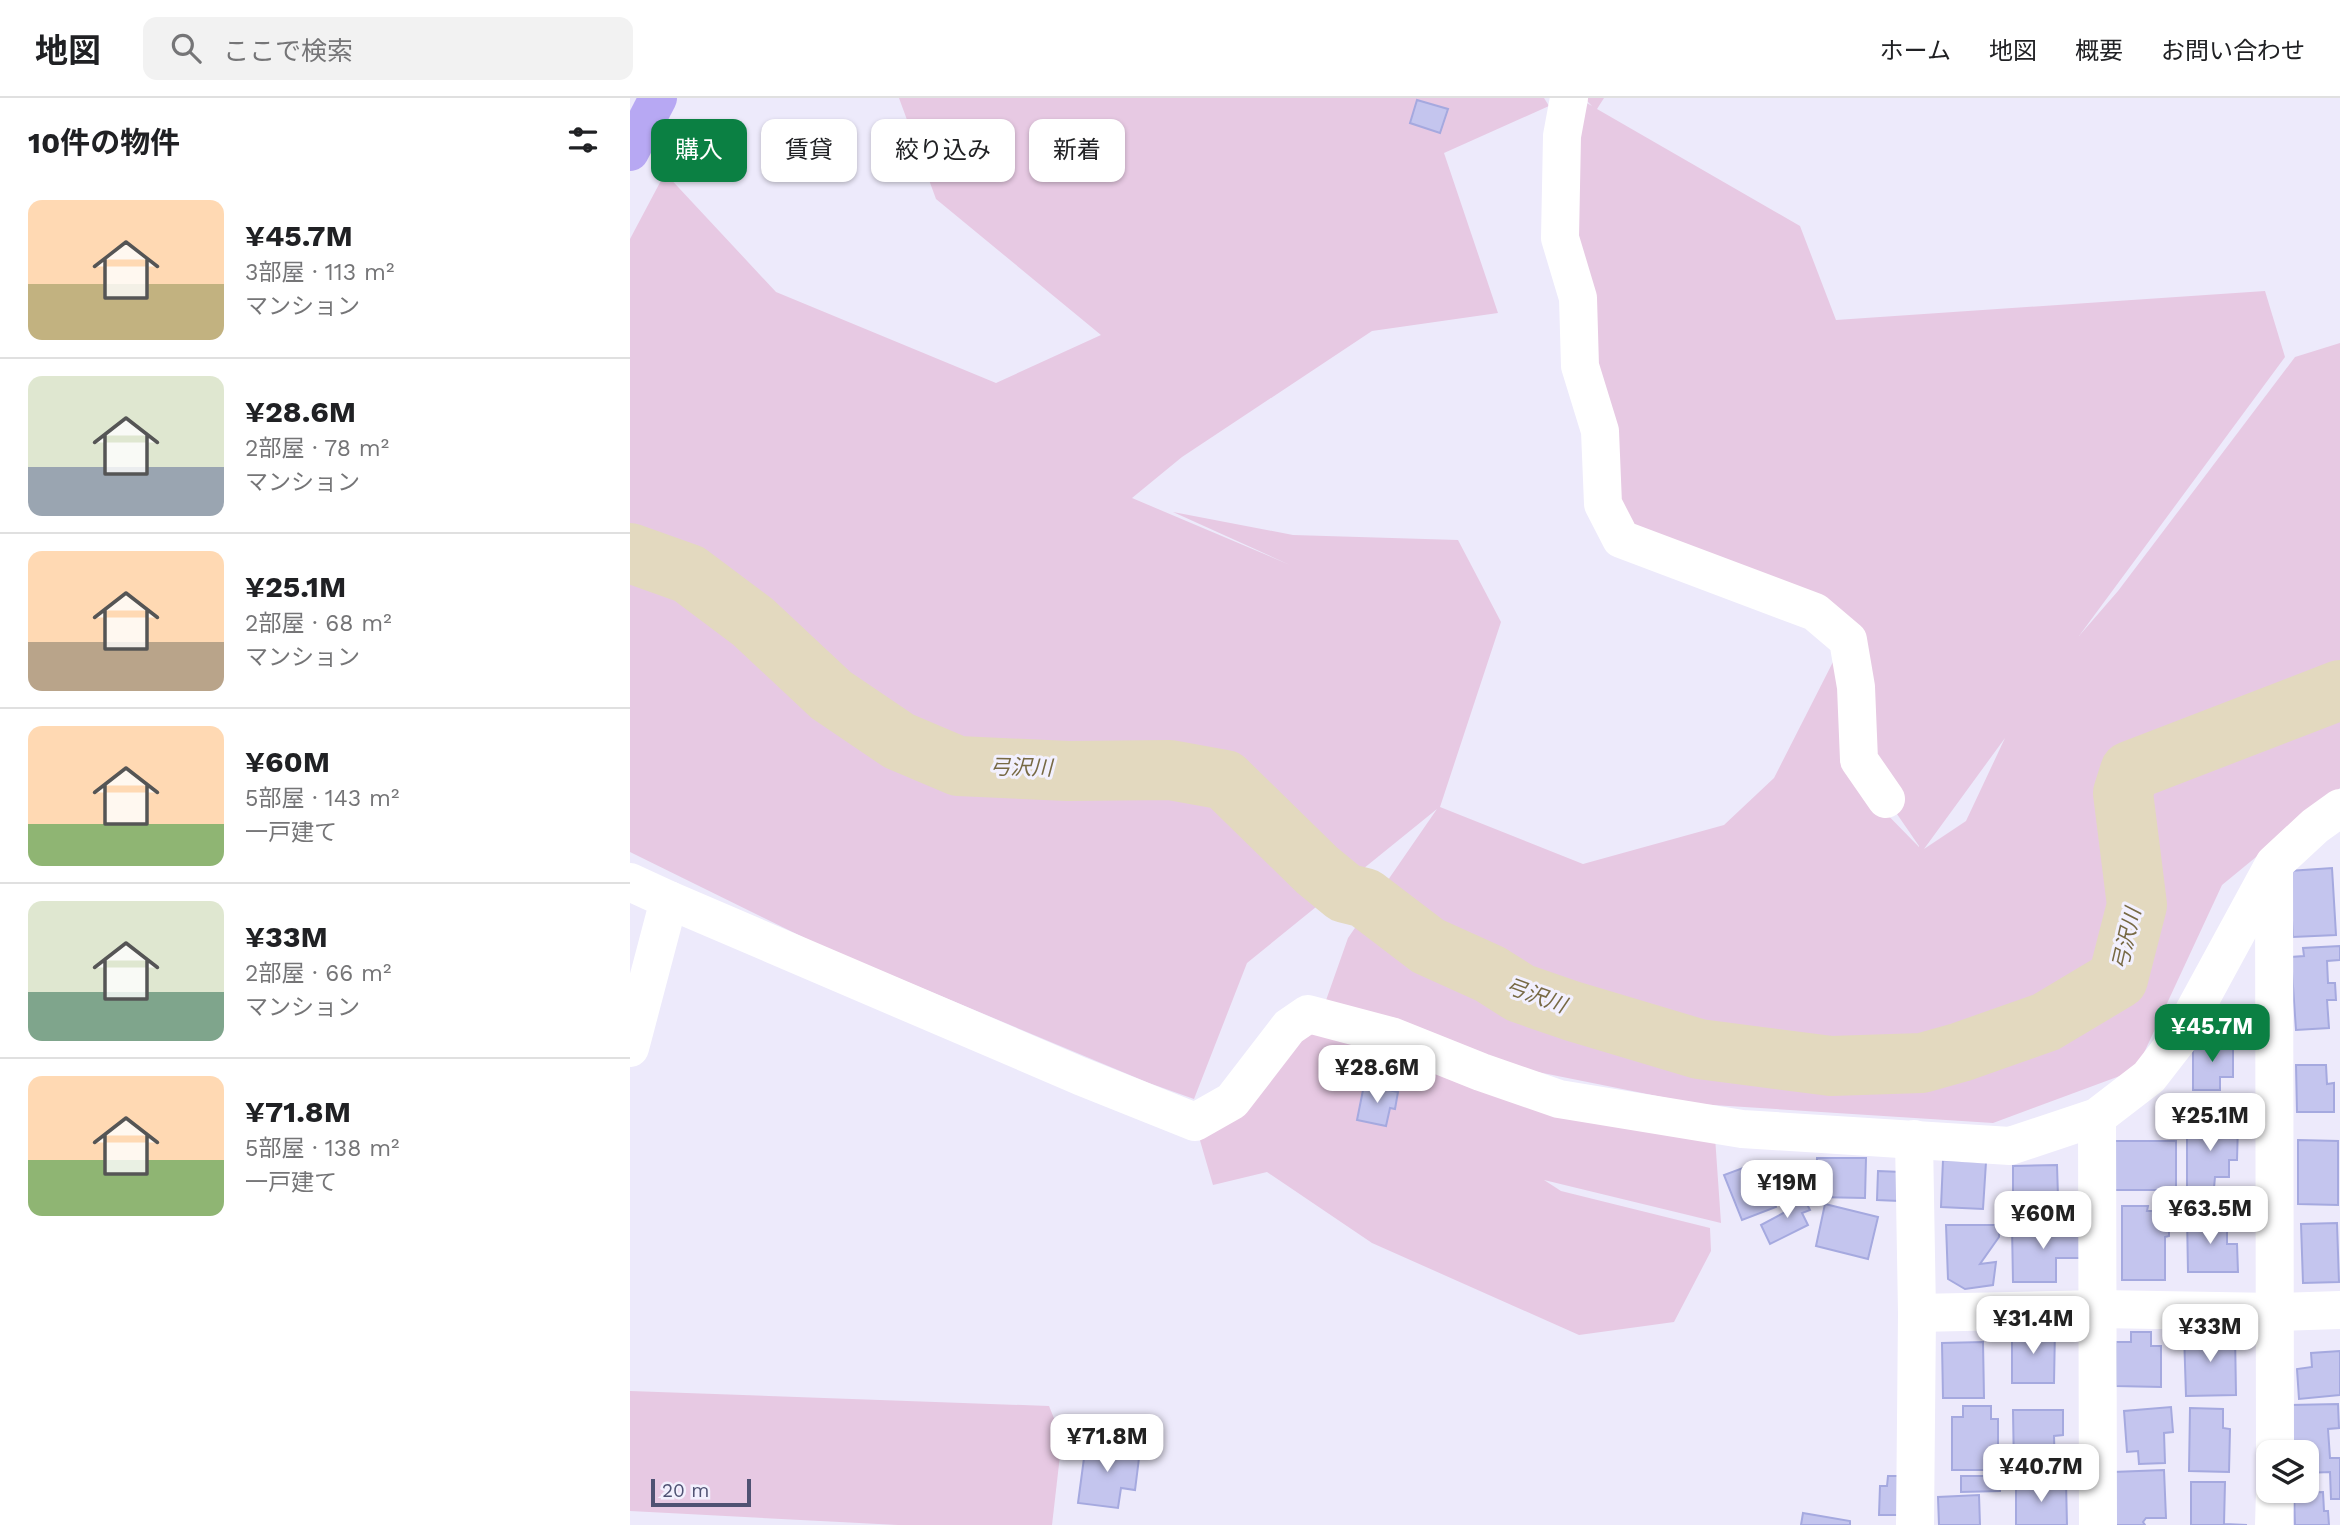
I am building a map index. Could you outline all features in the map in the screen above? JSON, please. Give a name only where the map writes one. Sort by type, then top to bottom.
[{"type":"main road","points":[[630,152],[658,98]]},
{"type":"street","points":[[1569,98],[1562,136],[1560,238],[1578,298],[1580,366],[1600,431],[1603,504],[1621,539],[1815,612],[1848,640],[1856,687],[1860,760],[1886,799]]},
{"type":"street","points":[[630,881],[1080,1076],[1195,1122],[1231,1101],[1289,1027],[1308,1014],[1391,1036],[1481,1072],[1559,1099],[1742,1129],[2010,1146],[2097,1117],[2149,1077],[2180,1037],[2274,864],[2315,826],[2340,808]]},
{"type":"street","points":[[2274,864],[2275,1440]]},
{"type":"street","points":[[630,1048],[669,900]]},
{"type":"street","points":[[2097,1117],[2098,1525]]},
{"type":"street","points":[[1914,1139],[1917,1313],[1915,1525]]},
{"type":"street","points":[[1917,1313],[2099,1309],[2276,1312],[2340,1310]]},
{"type":"street","points":[[2274,1525],[2275,1503]]},
{"type":"shaded area","points":[[899,98],[1544,98],[1549,106],[1444,153],[1498,313],[1372,331],[1182,457],[1132,498],[1290,565],[1173,512],[1293,535],[1458,540],[1501,622],[1440,807],[1583,864],[1724,825],[1774,778],[1835,658],[1848,640],[1621,539],[1564,251],[1578,98],[1592,106],[1584,98],[1604,98],[1597,109],[1800,226],[1836,320],[2265,291],[2285,357],[2079,636],[2118,591],[2295,357],[2340,343],[2340,788],[2222,885],[2136,1070],[1993,1123],[1697,1104],[1518,1068],[1324,1006],[1348,938],[1437,809],[1247,963],[1194,1099],[1149,1083],[819,945],[630,852],[630,239],[660,182],[673,182],[776,292],[996,383],[1101,335],[936,199],[930,182],[1015,182],[1015,119],[907,119]],"holes":[[[2005,738],[1966,821],[1924,849]],[[1868,772],[1919,846],[1875,802]]]},
{"type":"shaded area","points":[[1312,1023],[1715,1137],[1721,1223],[1544,1180],[1561,1191],[1710,1228],[1711,1251],[1674,1322],[1579,1335],[1372,1243],[1267,1172],[1213,1185],[1199,1137]]},
{"type":"shaded area","points":[[630,1391],[1049,1406],[1062,1438],[1052,1525],[898,1525],[630,1511]]},
{"type":"building","points":[[1417,100],[1448,109],[1440,133],[1410,123]]},
{"type":"building","points":[[2332,868],[2336,935],[2293,937],[2289,871]]},
{"type":"building","points":[[2340,946],[2340,960],[2327,961],[2328,983],[2335,983],[2336,1000],[2327,1000],[2329,1028],[2296,1030],[2291,957],[2304,956],[2303,948]]},
{"type":"building","points":[[2193,1041],[2233,1041],[2233,1077],[2220,1077],[2220,1090],[2193,1090]]},
{"type":"building","points":[[1377,1045],[1409,1051],[1403,1083],[1371,1077]]},
{"type":"building","points":[[2296,1065],[2326,1065],[2327,1084],[2334,1083],[2334,1112],[2297,1112]]},
{"type":"building","points":[[1364,1085],[1398,1092],[1395,1109],[1390,1108],[1386,1126],[1357,1120]]},
{"type":"building","points":[[2218,1096],[2219,1112],[2189,1113],[2189,1097]]},
{"type":"building","points":[[2187,1125],[2238,1125],[2237,1160],[2229,1160],[2229,1177],[2215,1177],[2214,1188],[2187,1188]]},
{"type":"building","points":[[2298,1140],[2338,1141],[2338,1205],[2298,1204]]},
{"type":"building","points":[[2114,1141],[2176,1141],[2176,1190],[2114,1190]]},
{"type":"building","points":[[1817,1158],[1866,1158],[1865,1198],[1816,1197]]},
{"type":"building","points":[[1943,1160],[1986,1162],[1983,1209],[1941,1207]]},
{"type":"building","points":[[1759,1162],[1776,1207],[1742,1220],[1724,1175]]},
{"type":"building","points":[[2057,1165],[2058,1197],[2071,1197],[2071,1215],[2013,1215],[2013,1166]]},
{"type":"building","points":[[1878,1171],[1901,1172],[1899,1201],[1877,1200]]},
{"type":"building","points":[[1801,1193],[1810,1210],[1802,1213],[1808,1225],[1770,1244],[1761,1225],[1787,1211],[1783,1203]]},
{"type":"building","points":[[1825,1204],[1878,1217],[1868,1259],[1816,1246]]},
{"type":"building","points":[[2122,1206],[2148,1206],[2147,1211],[2169,1211],[2169,1236],[2165,1237],[2165,1280],[2122,1280]]},
{"type":"building","points":[[2187,1217],[2227,1217],[2227,1244],[2237,1244],[2238,1272],[2188,1272]]},
{"type":"building","points":[[2337,1223],[2339,1282],[2303,1283],[2301,1224]]},
{"type":"building","points":[[1946,1225],[2000,1225],[1999,1237],[1980,1264],[1996,1262],[1993,1285],[1965,1289],[1948,1279]]},
{"type":"building","points":[[2081,1225],[2082,1258],[2056,1258],[2056,1282],[2013,1282],[2012,1226]]},
{"type":"building","points":[[2012,1329],[2055,1329],[2054,1383],[2012,1383]]},
{"type":"building","points":[[2131,1332],[2151,1332],[2151,1346],[2161,1346],[2161,1387],[2116,1386],[2116,1342],[2131,1342]]},
{"type":"building","points":[[2184,1333],[2235,1333],[2236,1395],[2186,1396]]},
{"type":"building","points":[[1983,1342],[1984,1398],[1943,1398],[1942,1343]]},
{"type":"building","points":[[2340,1351],[2340,1395],[2299,1399],[2297,1369],[2312,1367],[2311,1353]]},
{"type":"building","points":[[2338,1404],[2339,1428],[2328,1429],[2330,1458],[2340,1458],[2340,1499],[2331,1499],[2330,1472],[2319,1472],[2319,1440],[2291,1440],[2290,1405]]},
{"type":"building","points":[[1963,1406],[1991,1406],[1991,1419],[1998,1419],[1998,1450],[1989,1450],[1990,1470],[1952,1470],[1952,1417],[1963,1417]]},
{"type":"building","points":[[2171,1407],[2173,1432],[2164,1433],[2165,1463],[2139,1464],[2138,1451],[2127,1452],[2124,1411]]},
{"type":"building","points":[[2190,1408],[2223,1409],[2223,1428],[2230,1429],[2229,1472],[2189,1471]]},
{"type":"building","points":[[2013,1410],[2063,1410],[2063,1435],[2054,1436],[2055,1472],[2014,1472]]},
{"type":"building","points":[[1086,1443],[1140,1450],[1135,1490],[1121,1488],[1118,1508],[1078,1503]]},
{"type":"building","points":[[2164,1470],[2166,1518],[2146,1518],[2143,1522],[2145,1525],[2115,1525],[2113,1472]]},
{"type":"building","points":[[1888,1476],[1899,1476],[1905,1515],[1879,1515],[1880,1486],[1887,1486]]},
{"type":"building","points":[[1961,1476],[2000,1476],[2000,1491],[1961,1492]]},
{"type":"building","points":[[2016,1482],[2066,1482],[2067,1525],[2016,1525]]},
{"type":"building","points":[[2191,1482],[2225,1482],[2224,1524],[2247,1525],[2191,1525]]},
{"type":"building","points":[[2319,1492],[2323,1492],[2324,1511],[2328,1511],[2329,1525],[2295,1525],[2294,1503],[2319,1503]]},
{"type":"building","points":[[1979,1495],[1980,1525],[1939,1525],[1938,1497]]},
{"type":"building","points":[[1803,1513],[1850,1521],[1850,1525],[1801,1525]]},
{"type":"waterway","name":"弓沢川","points":[[630,553],[689,574],[753,622],[831,695],[899,741],[958,766],[1068,771],[1170,770],[1225,780],[1317,870],[1345,893],[1365,898],[1428,946],[1490,974],[1520,993],[1699,1049],[1831,1066],[1922,1063],[1961,1052],[2046,1022],[2118,979],[2137,905],[2123,793],[2130,771],[2340,690]]}]
